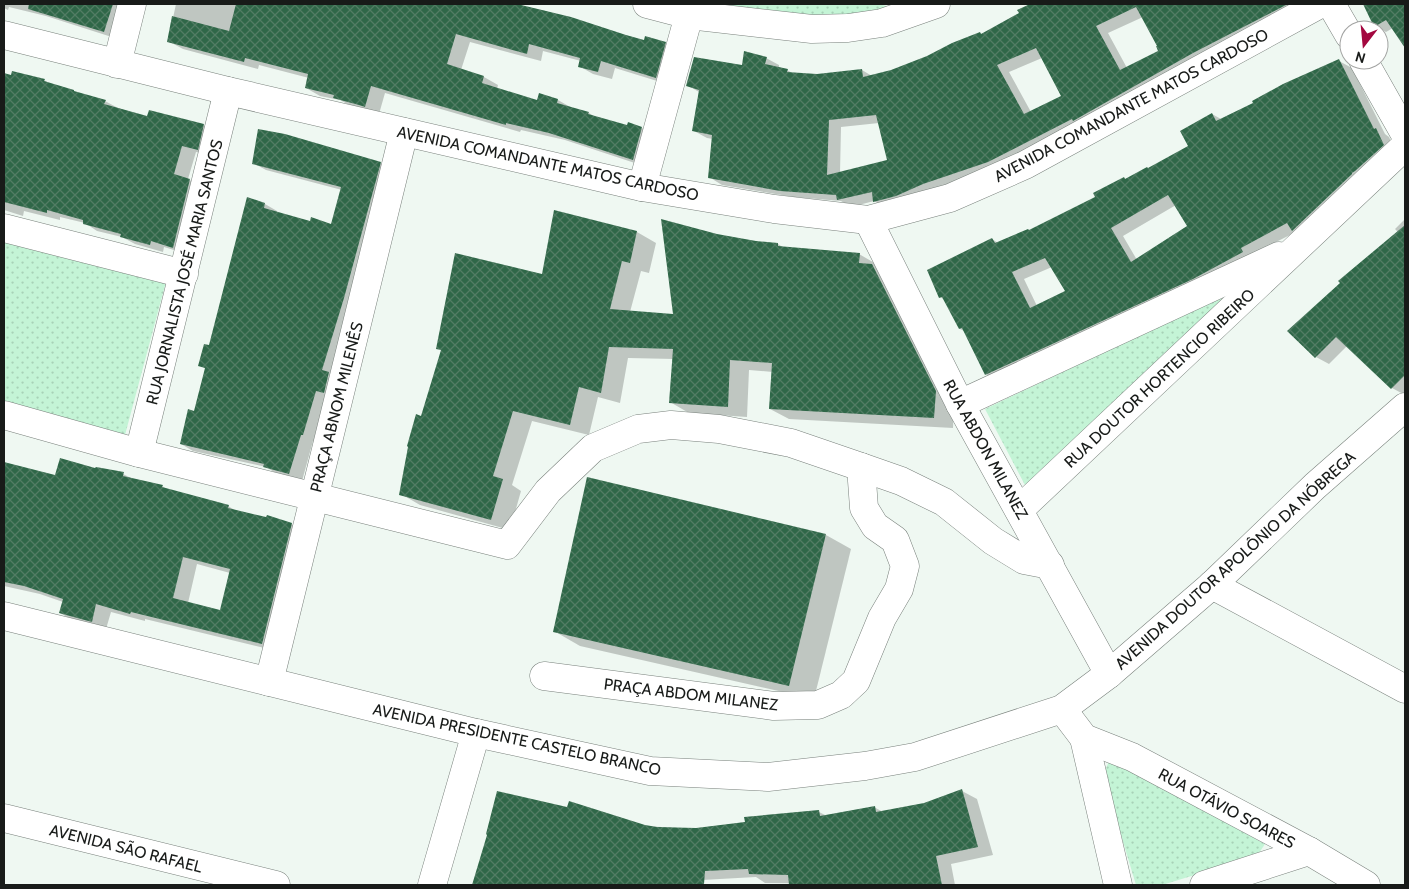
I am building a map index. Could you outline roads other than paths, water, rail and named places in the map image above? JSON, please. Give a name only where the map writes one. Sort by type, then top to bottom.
[{"type":"street","points":[[117,64],[132,4]]},
{"type":"street","points":[[647,4],[691,9],[812,29],[848,28],[882,23],[931,5]]},
{"type":"street","name":"AVENIDA COMANDANTE MATOS CARDOSO","points":[[4,36],[228,91],[642,187],[774,209],[868,220],[950,198],[1025,165],[1320,4]]},
{"type":"street","points":[[1331,4],[1340,20]]},
{"type":"street","points":[[642,187],[691,9]]},
{"type":"street","points":[[1369,70],[1405,134]]},
{"type":"street","name":"RUA JORNALISTA JOSÉ MARIA SANTOS","points":[[139,453],[228,91]]},
{"type":"street","name":"PRAÇA ABNOM MILENÊS","points":[[269,682],[404,132]]},
{"type":"street","name":"RUA DOUTOR HORTENCIO RIBEIRO","points":[[1019,510],[1405,146]]},
{"type":"street","name":"RUA ABDON MILANEZ","points":[[868,220],[960,404],[1109,674]]},
{"type":"street","points":[[4,228],[184,274]]},
{"type":"street","name":"RUA DOUTOR HORTENCIO RIBEIRO","points":[[960,404],[1300,246]]},
{"type":"street","name":"AVENIDA DOUTOR APOLÔNIO DA NÓBREGA","points":[[1062,709],[1109,674],[1212,585],[1315,486],[1405,407]]},
{"type":"street","points":[[4,415],[139,453],[507,545],[548,491],[594,448],[638,429],[671,425],[719,429],[791,443],[901,481],[944,502],[993,542],[1024,560],[1050,565]]},
{"type":"street","name":"PRAÇA ABDOM MILANEZ","points":[[544,676],[774,706],[818,705],[841,694],[856,681],[882,618],[899,588],[905,566],[895,540],[875,526],[864,508],[861,467]]},
{"type":"street","points":[[1212,585],[1402,682]]},
{"type":"street","name":"AVENIDA PRESIDENTE CASTELO BRANCO","points":[[4,616],[476,733],[650,770],[768,777],[865,766],[916,757],[1062,709]]},
{"type":"street","points":[[1062,709],[1084,738],[1118,885]]},
{"type":"street","points":[[432,885],[476,733]]},
{"type":"street","name":"RUA OTÁVIO SOARES","points":[[1084,738],[1132,757],[1309,851],[1366,885]]},
{"type":"street","name":"AVENIDA SÃO RAFAEL","points":[[4,818],[276,885]]},
{"type":"street","points":[[1204,885],[1309,851]]}]
